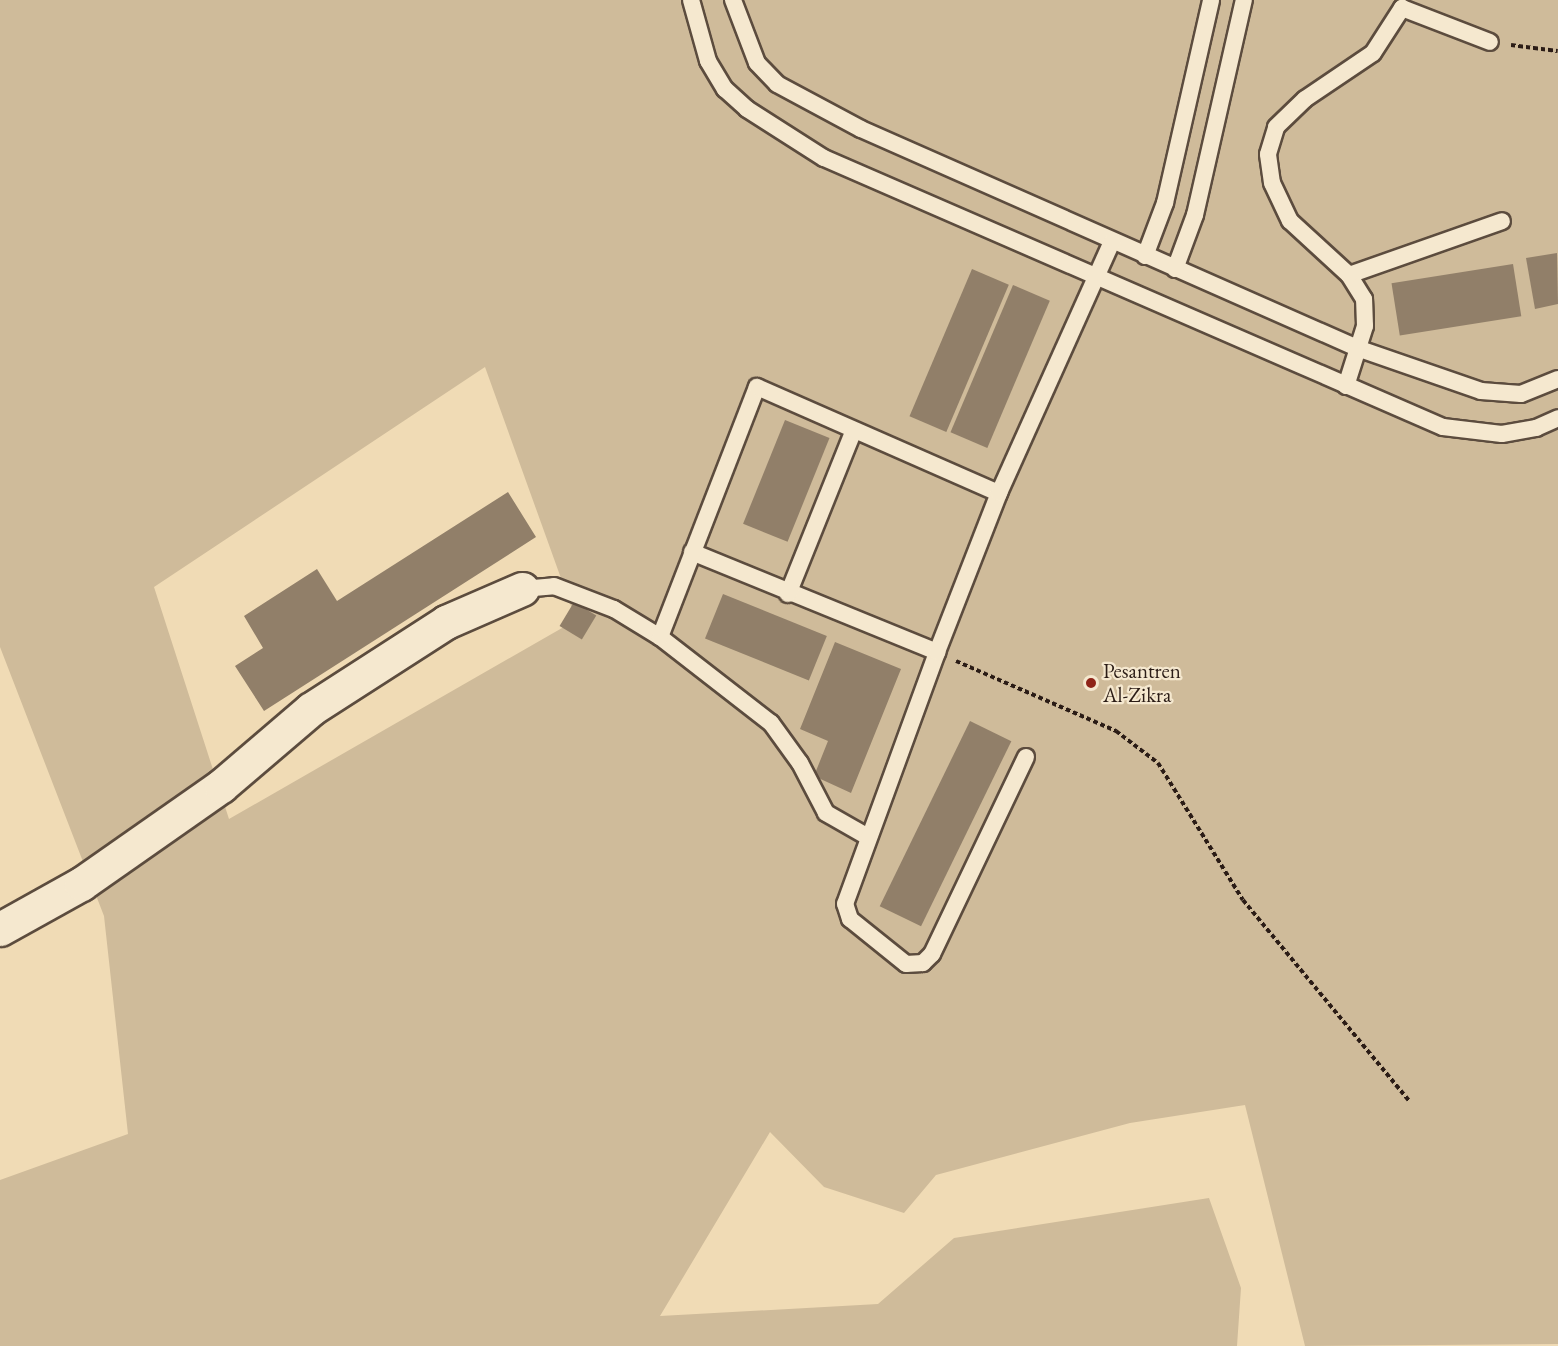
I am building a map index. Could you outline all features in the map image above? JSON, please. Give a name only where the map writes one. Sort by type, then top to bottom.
[{"type":"street","points":[[0,929],[81,884],[211,792],[311,709],[446,622],[522,589]]},
{"type":"lane","points":[[691,0],[708,61],[725,89],[747,109],[824,158],[1095,278],[1443,427],[1502,434],[1536,428],[1558,418]]},
{"type":"lane","points":[[733,0],[757,63],[777,84],[861,129],[1112,242],[1358,348],[1481,391],[1521,394],[1558,379]]},
{"type":"lane","points":[[1145,256],[1165,203],[1211,0]]},
{"type":"lane","points":[[1175,269],[1195,215],[1244,0]]},
{"type":"lane","points":[[1346,386],[1365,326],[1364,299],[1349,275],[1290,222],[1272,183],[1268,154],[1276,127],[1305,99],[1373,52],[1400,4],[1490,42]]},
{"type":"lane","points":[[1349,275],[1502,221]]},
{"type":"lane","points":[[1026,757],[932,954],[923,963],[906,964],[850,919],[845,904],[937,652],[999,493],[1112,242]]},
{"type":"lane","points":[[660,637],[757,387],[853,432],[999,493]]},
{"type":"lane","points":[[788,594],[853,432]]},
{"type":"lane","points":[[692,552],[788,594],[937,652]]},
{"type":"lane","points":[[522,589],[554,586],[614,609],[660,637],[771,723],[800,763],[826,813],[868,837]]},
{"type":"path","points":[[1490,42],[1558,51]]},
{"type":"path","points":[[937,652],[1116,731],[1158,763],[1243,900],[1409,1101]]},
{"type":"shaded area","name":"Pesantren Al-Zikra","points":[[0,0],[1558,0],[1558,1344],[1305,1346],[1245,1105],[1130,1123],[936,1175],[904,1213],[824,1187],[770,1132],[660,1316],[878,1304],[954,1238],[1209,1198],[1241,1288],[1237,1346],[0,1346],[0,1180],[128,1134],[104,916],[0,647]],"holes":[[[485,367],[576,620],[229,819],[154,587]]]},
{"type":"building","points":[[1557,253],[1558,304],[1535,309],[1526,258]]},
{"type":"building","points":[[1513,264],[1521,316],[1400,336],[1392,283]]},
{"type":"building","points":[[972,269],[1009,285],[946,432],[909,416]]},
{"type":"building","points":[[1013,285],[1050,301],[987,448],[950,432]]},
{"type":"building","points":[[785,420],[830,438],[788,542],[743,524]]},
{"type":"building","points":[[508,492],[536,537],[264,711],[235,666],[263,648],[244,616],[317,569],[337,601]]},
{"type":"building","points":[[723,594],[827,636],[809,680],[705,639]]},
{"type":"building","points":[[574,602],[596,615],[582,639],[560,626]]},
{"type":"building","points":[[835,642],[901,669],[851,793],[814,776],[828,741],[800,729]]},
{"type":"building","points":[[970,721],[1011,741],[921,926],[880,906]]},
{"type":"place","name":"Pesantren Al-Zikra","points":[[1091,683]]}]
